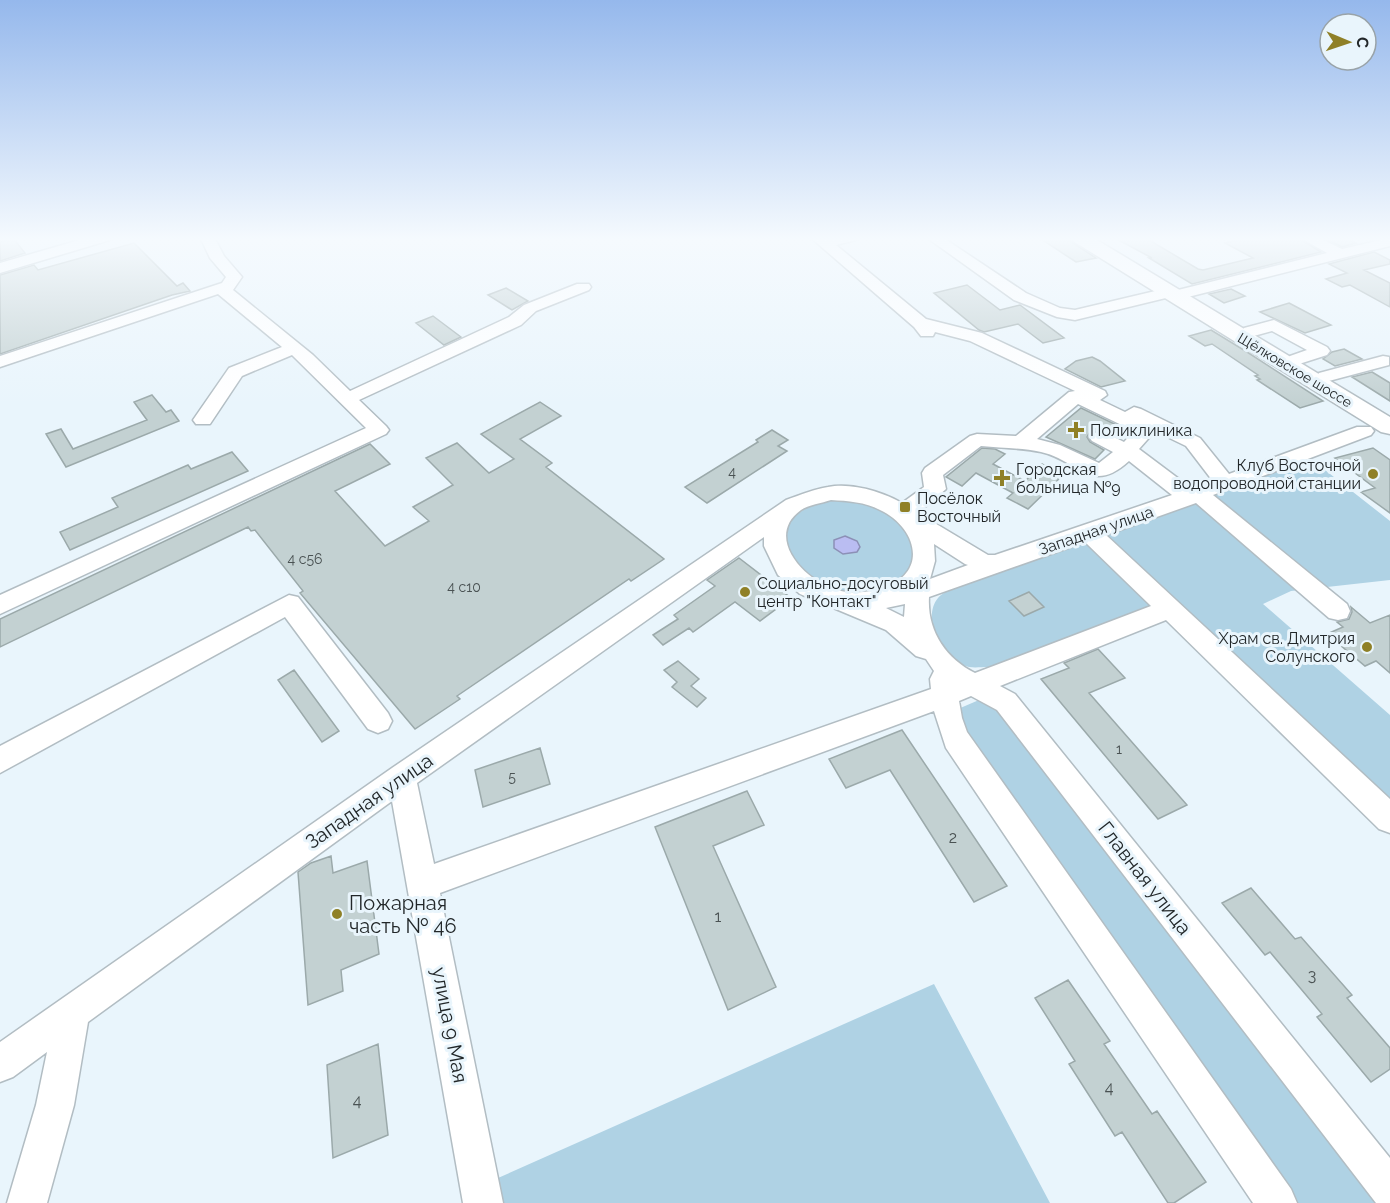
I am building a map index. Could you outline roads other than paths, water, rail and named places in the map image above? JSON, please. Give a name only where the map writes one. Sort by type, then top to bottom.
[{"type":"main road","name":"Щёлковское шоссе","points":[[1176,293],[1250,332],[1390,416]]},
{"type":"main road","name":"Щёлковское шоссе","points":[[1176,293],[1390,427]]},
{"type":"street","points":[[0,362],[206,293]]},
{"type":"street","points":[[0,605],[379,430],[307,359],[227,293]]},
{"type":"street","points":[[347,399],[514,321],[530,308],[568,293]]},
{"type":"street","points":[[884,293],[924,327],[976,336],[1181,435],[1193,442],[1226,484]]},
{"type":"street","points":[[1015,293],[1028,302],[1060,314],[1075,315],[1175,293]]},
{"type":"street","points":[[203,420],[235,372],[293,349]]},
{"type":"street","points":[[1325,377],[1383,361]]},
{"type":"street","points":[[903,514],[934,489],[932,473],[977,440],[1053,448],[1098,470],[1105,469],[1146,429],[1035,376]]},
{"type":"street","points":[[1020,443],[1076,396]]},
{"type":"street","name":"Западная улица","points":[[832,598],[854,601],[876,600],[918,583],[996,564],[1193,496],[1364,431]]},
{"type":"street","points":[[1099,437],[1138,457],[1193,496],[1338,611]]},
{"type":"street","points":[[789,574],[778,559],[774,544],[778,522],[788,510],[811,497],[841,493],[871,498],[903,514],[973,558],[996,564]]},
{"type":"street","name":"Западная улица","points":[[0,1064],[402,777],[788,510]]},
{"type":"street","points":[[903,514],[918,530],[924,545],[924,561],[918,583]]},
{"type":"street","points":[[1090,532],[1390,819]]},
{"type":"street","points":[[742,543],[762,554],[811,590],[872,612],[897,623],[912,633],[938,668],[960,689]]},
{"type":"street","name":"Главная улица","points":[[918,583],[916,615],[920,631],[943,664],[955,675],[960,689],[1006,702],[1390,1189]]},
{"type":"street","points":[[0,760],[289,604],[378,721]]},
{"type":"street","points":[[423,884],[960,689],[1168,609]]},
{"type":"street","points":[[960,689],[948,718],[956,739],[1277,1203]]},
{"type":"street","name":"улица 9 Мая","points":[[402,777],[483,1203]]},
{"type":"street","points":[[27,1203],[55,1105],[72,1013]]},
{"type":"water","points":[[845,536],[857,541],[860,547],[857,552],[843,554],[834,548],[834,540]]},
{"type":"place","name":"Поликлиника","points":[[1076,430]]},
{"type":"place","name":"Клуб Восточной водопроводной станции","points":[[1373,474]]},
{"type":"place","name":"Городская больница №9","points":[[1002,478]]},
{"type":"place","name":"Посёлок Восточный","points":[[905,507]]},
{"type":"place","name":"Социально-досуговый центр \"Контакт\"","points":[[745,592]]},
{"type":"place","name":"Храм св. Дмитрия Солунского","points":[[1367,647]]},
{"type":"place","name":"Пожарная часть № 46","points":[[337,914]]}]
